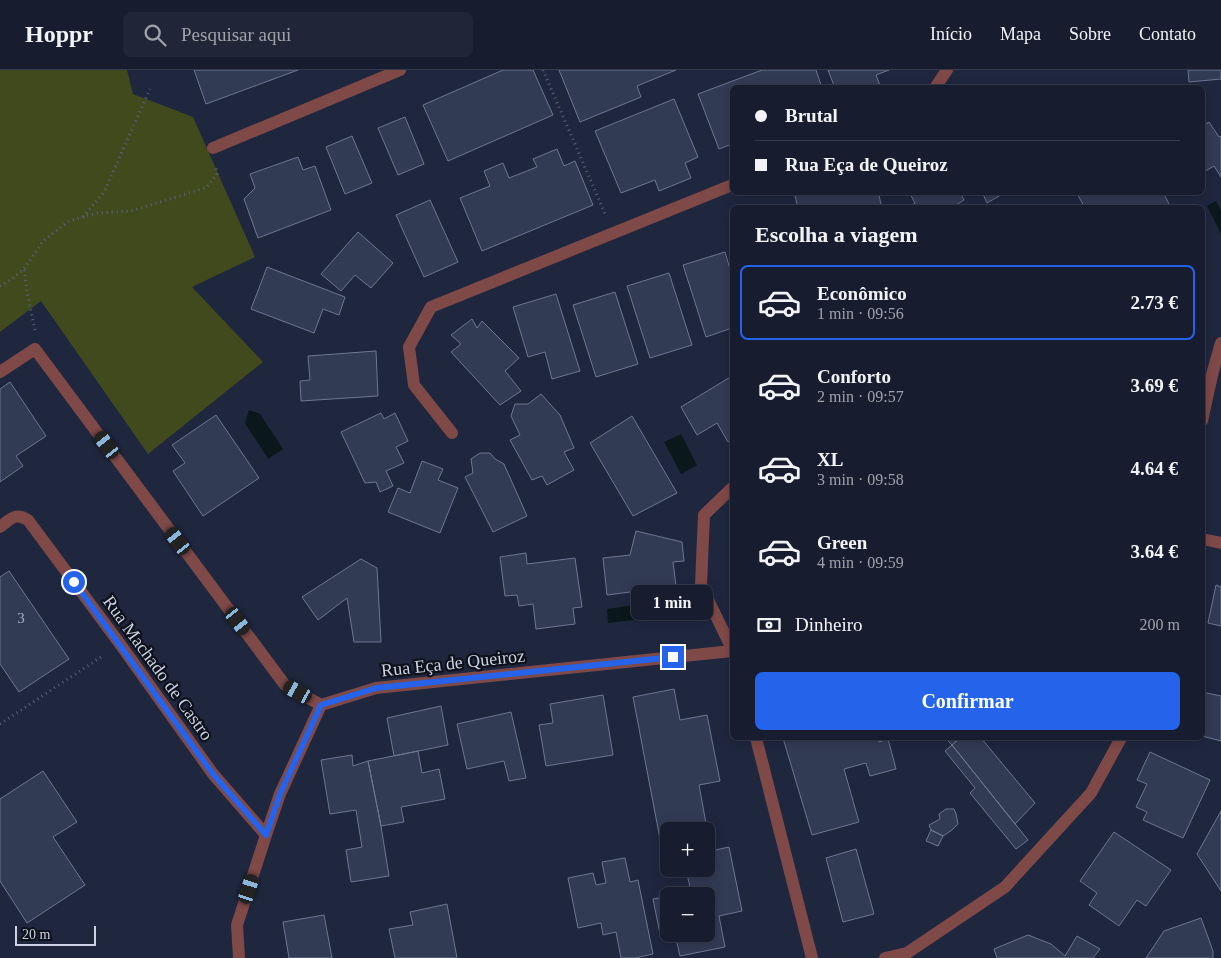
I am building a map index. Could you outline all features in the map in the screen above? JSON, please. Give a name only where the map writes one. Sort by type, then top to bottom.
[{"type":"street","points":[[213,148],[400,70]]},
{"type":"street","points":[[937,85],[947,70]]},
{"type":"street","points":[[452,433],[414,385],[409,347],[431,307],[730,186]]},
{"type":"street","points":[[1205,396],[1208,370],[1221,342]]},
{"type":"street","points":[[0,372],[35,349],[286,685],[321,705],[280,794],[266,835],[237,925],[239,958]]},
{"type":"street","points":[[730,490],[704,515],[701,585],[730,646]]},
{"type":"street","name":"Rua Machado de Castro","points":[[0,527],[16,516],[21,516],[28,520],[213,774],[266,835]]},
{"type":"street","points":[[1205,540],[1221,543]]},
{"type":"street","name":"Rua Eça de Queiroz","points":[[321,705],[376,688],[730,650]]},
{"type":"street","points":[[757,740],[812,958]]},
{"type":"street","points":[[885,958],[907,953],[1005,887],[1091,792],[1120,740]]},
{"type":"path","points":[[543,70],[614,233]]},
{"type":"path","points":[[82,218],[104,192],[150,89]]},
{"type":"path","points":[[0,286],[24,270],[43,241],[69,221],[97,214],[131,211],[206,188],[217,174],[213,148]]},
{"type":"path","points":[[24,270],[35,330],[35,349]]},
{"type":"path","points":[[0,724],[120,644]]},
{"type":"green space","points":[[0,70],[127,70],[133,94],[193,117],[255,257],[192,287],[263,362],[148,454],[41,301],[0,332]]},
{"type":"shaded area","points":[[1216,201],[1221,211],[1221,234],[1207,206]]},
{"type":"shaded area","points":[[249,410],[260,414],[283,449],[268,459],[245,423]]},
{"type":"shaded area","points":[[681,434],[697,465],[681,474],[664,442]]},
{"type":"shaded area","points":[[649,603],[650,618],[608,623],[607,609]]},
{"type":"building","points":[[194,70],[298,70],[206,104]]},
{"type":"building","points":[[503,70],[533,70],[553,115],[448,161],[423,105]]},
{"type":"building","points":[[559,70],[676,70],[637,86],[641,97],[580,122]]},
{"type":"building","points":[[762,70],[816,70],[821,85],[730,85],[730,145],[719,149],[698,94]]},
{"type":"building","points":[[828,70],[889,70],[876,75],[880,85],[834,85]]},
{"type":"building","points":[[1188,70],[1221,70],[1221,79],[1189,82]]},
{"type":"building","points":[[674,99],[698,157],[685,163],[691,178],[659,191],[655,180],[621,193],[595,131]]},
{"type":"building","points":[[405,117],[424,164],[398,175],[378,128]]},
{"type":"building","points":[[1209,122],[1219,137],[1221,136],[1221,177],[1214,166],[1205,171],[1205,124]]},
{"type":"building","points":[[352,136],[372,183],[345,194],[326,147]]},
{"type":"building","points":[[557,149],[564,166],[575,161],[593,205],[482,251],[460,198],[490,186],[484,171],[503,163],[509,178],[537,167],[533,159]]},
{"type":"building","points":[[298,157],[303,170],[315,166],[331,210],[258,238],[244,199],[255,188],[250,174]]},
{"type":"building","points":[[795,195],[879,195],[881,205],[797,205]]},
{"type":"building","points":[[911,195],[962,195],[964,200],[956,205],[912,205],[915,203]]},
{"type":"building","points":[[983,195],[1001,195],[987,203]]},
{"type":"building","points":[[1078,195],[1164,195],[1170,205],[1083,205]]},
{"type":"building","points":[[430,200],[458,262],[424,277],[396,215]]},
{"type":"building","points":[[358,232],[393,263],[371,288],[355,275],[341,291],[321,274]]},
{"type":"building","points":[[725,252],[730,269],[730,329],[706,337],[683,265]]},
{"type":"building","points":[[267,267],[345,297],[339,315],[323,309],[314,333],[251,309]]},
{"type":"building","points":[[669,273],[692,345],[650,358],[627,286]]},
{"type":"building","points":[[615,292],[638,364],[596,377],[573,305]]},
{"type":"building","points":[[556,294],[580,371],[552,379],[545,352],[528,357],[513,307]]},
{"type":"building","points":[[472,319],[477,328],[482,321],[519,358],[505,371],[521,391],[500,405],[451,352],[461,344],[451,335]]},
{"type":"building","points":[[376,351],[378,396],[301,401],[300,381],[310,380],[308,356]]},
{"type":"building","points":[[730,377],[730,440],[728,442],[717,423],[697,435],[681,407]]},
{"type":"building","points":[[10,382],[46,436],[16,456],[23,466],[0,482],[0,389]]},
{"type":"building","points":[[541,394],[560,415],[574,448],[564,452],[574,470],[547,485],[542,476],[532,480],[510,440],[520,435],[511,416],[515,404],[528,404]]},
{"type":"building","points":[[381,413],[384,419],[395,413],[408,441],[396,447],[404,463],[386,471],[393,486],[380,492],[376,482],[365,483],[341,432]]},
{"type":"building","points":[[216,415],[259,478],[203,516],[173,471],[185,463],[172,445]]},
{"type":"building","points":[[632,416],[677,493],[633,516],[590,443]]},
{"type":"building","points":[[480,453],[490,453],[495,459],[504,464],[527,516],[493,532],[465,477],[473,473],[471,459]]},
{"type":"building","points":[[422,461],[443,469],[438,480],[458,488],[440,533],[388,512],[398,488],[410,493]]},
{"type":"building","points":[[636,531],[682,542],[684,561],[673,562],[676,586],[607,595],[603,558],[630,555]]},
{"type":"building","points":[[526,553],[527,564],[575,558],[582,607],[573,608],[575,624],[536,629],[533,604],[519,606],[517,595],[505,596],[500,557]]},
{"type":"building","points":[[361,559],[377,568],[381,642],[354,642],[347,598],[318,620],[302,597]]},
{"type":"building","points":[[9,571],[69,659],[19,692],[0,664],[0,577]]},
{"type":"building","points":[[1216,585],[1221,587],[1221,626],[1208,623]]},
{"type":"building","points":[[674,689],[680,720],[707,715],[720,781],[699,785],[706,822],[660,822],[660,839],[633,697]]},
{"type":"building","points":[[1205,693],[1221,696],[1221,741],[1205,737]]},
{"type":"building","points":[[603,695],[613,755],[546,766],[539,725],[553,723],[550,704]]},
{"type":"building","points":[[441,706],[448,745],[394,756],[387,718]]},
{"type":"building","points":[[511,712],[526,778],[509,781],[504,761],[467,769],[457,724]]},
{"type":"building","points":[[784,740],[878,740],[879,742],[888,740],[896,769],[870,776],[866,763],[844,769],[859,822],[812,835]]},
{"type":"building","points":[[947,740],[958,740],[952,745]]},
{"type":"building","points":[[958,740],[983,740],[1035,803],[1015,824],[952,745]]},
{"type":"building","points":[[952,745],[1028,840],[1016,849],[970,793],[975,788],[945,751]]},
{"type":"building","points":[[418,751],[422,773],[439,769],[445,799],[401,807],[404,822],[381,826],[368,761]]},
{"type":"building","points":[[1150,752],[1210,780],[1183,838],[1143,820],[1147,812],[1136,807],[1147,784],[1137,780]]},
{"type":"building","points":[[352,755],[353,766],[368,761],[389,876],[351,882],[346,850],[362,847],[356,810],[330,814],[321,760]]},
{"type":"building","points":[[43,771],[77,822],[53,837],[85,885],[27,923],[0,881],[0,799]]},
{"type":"building","points":[[946,809],[954,809],[958,824],[943,836],[931,830],[929,825],[940,819],[939,814]]},
{"type":"building","points":[[1221,811],[1221,891],[1197,854]]},
{"type":"building","points":[[931,830],[943,836],[938,846],[926,841]]},
{"type":"building","points":[[1114,832],[1171,870],[1146,906],[1137,900],[1119,926],[1089,905],[1097,893],[1080,881]]},
{"type":"building","points":[[729,847],[742,911],[719,916],[725,947],[680,956],[677,942],[715,942],[715,887],[690,887],[688,877],[715,877],[715,850]]},
{"type":"building","points":[[856,849],[874,914],[843,922],[826,858]]},
{"type":"building","points":[[625,858],[630,882],[638,880],[653,954],[635,958],[621,958],[616,932],[603,935],[601,923],[578,928],[568,878],[593,873],[596,885],[606,883],[602,862]]},
{"type":"building","points":[[660,898],[660,934],[653,899]]},
{"type":"building","points":[[447,904],[457,958],[395,958],[389,929],[413,925],[410,912]]},
{"type":"building","points":[[324,915],[332,958],[289,958],[283,922]]},
{"type":"building","points":[[1201,918],[1213,951],[1213,958],[1146,958],[1164,931]]},
{"type":"building","points":[[1028,935],[1051,944],[1065,956],[1077,936],[1100,949],[1093,958],[997,958],[994,949]]},
{"type":"route","points":[[74,582],[213,774],[266,835],[280,794],[321,705],[376,688],[673,657]]}]
